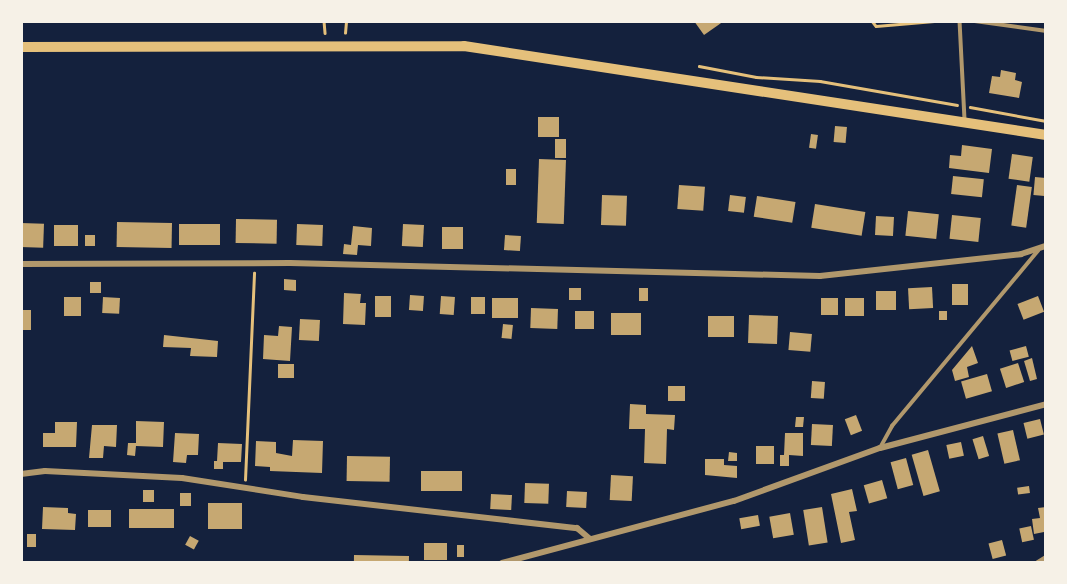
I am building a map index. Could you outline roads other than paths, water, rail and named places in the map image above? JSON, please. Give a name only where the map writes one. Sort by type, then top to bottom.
[{"type":"main road","points":[[21,47],[464,46],[1046,135]]},
{"type":"street","points":[[21,264],[255,263],[820,276],[1038,251],[1046,246]]},
{"type":"street","points":[[502,563],[734,501],[880,448],[1046,404]]},
{"type":"street","points":[[21,474],[45,471],[137,474],[577,528],[590,539]]},
{"type":"street","points":[[1038,563],[1046,558]]},
{"type":"lane","points":[[960,21],[965,122]]},
{"type":"lane","points":[[975,21],[1046,32]]},
{"type":"lane","points":[[880,448],[892,426],[1038,251]]}]
